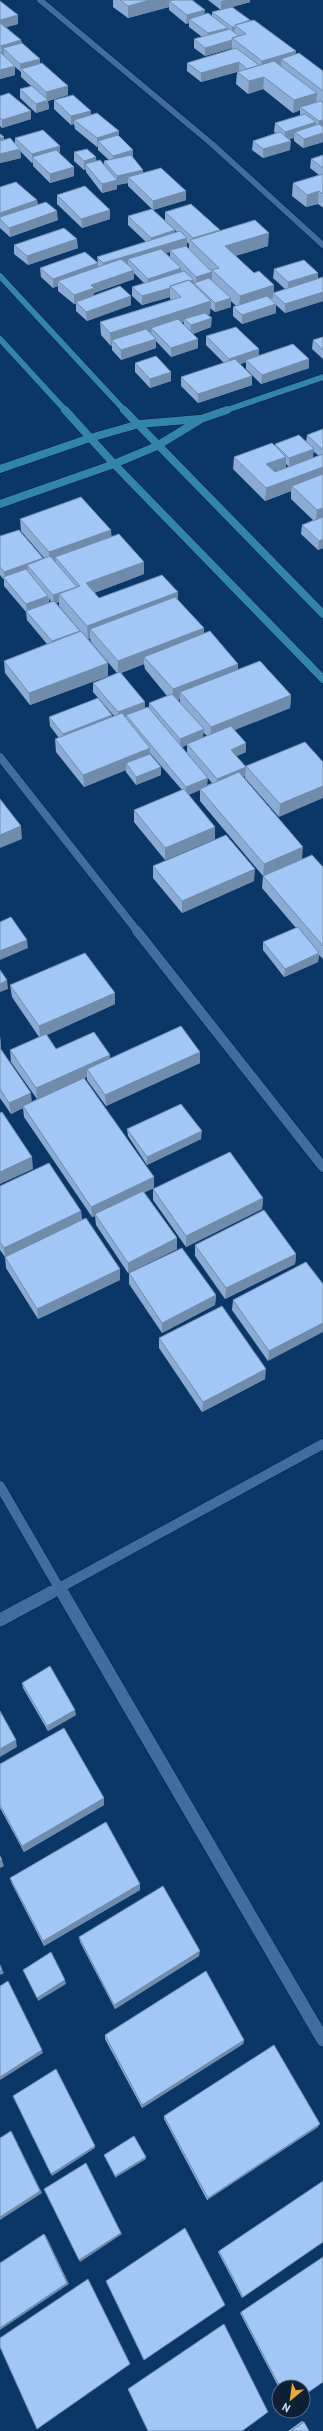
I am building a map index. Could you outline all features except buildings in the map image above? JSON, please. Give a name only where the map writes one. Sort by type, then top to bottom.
[{"type":"main road","points":[[0,276],[139,424],[157,446],[323,614]]},
{"type":"main road","points":[[0,339],[114,464],[323,679]]},
{"type":"main road","points":[[0,504],[114,464],[157,446],[201,419],[323,377]]},
{"type":"main road","points":[[0,469],[90,438],[139,424],[201,419]]},
{"type":"street","points":[[40,0],[212,144],[323,245]]},
{"type":"street","points":[[0,757],[323,1167]]},
{"type":"street","points":[[0,1620],[323,1444]]},
{"type":"street","points":[[0,1486],[323,2040]]}]
